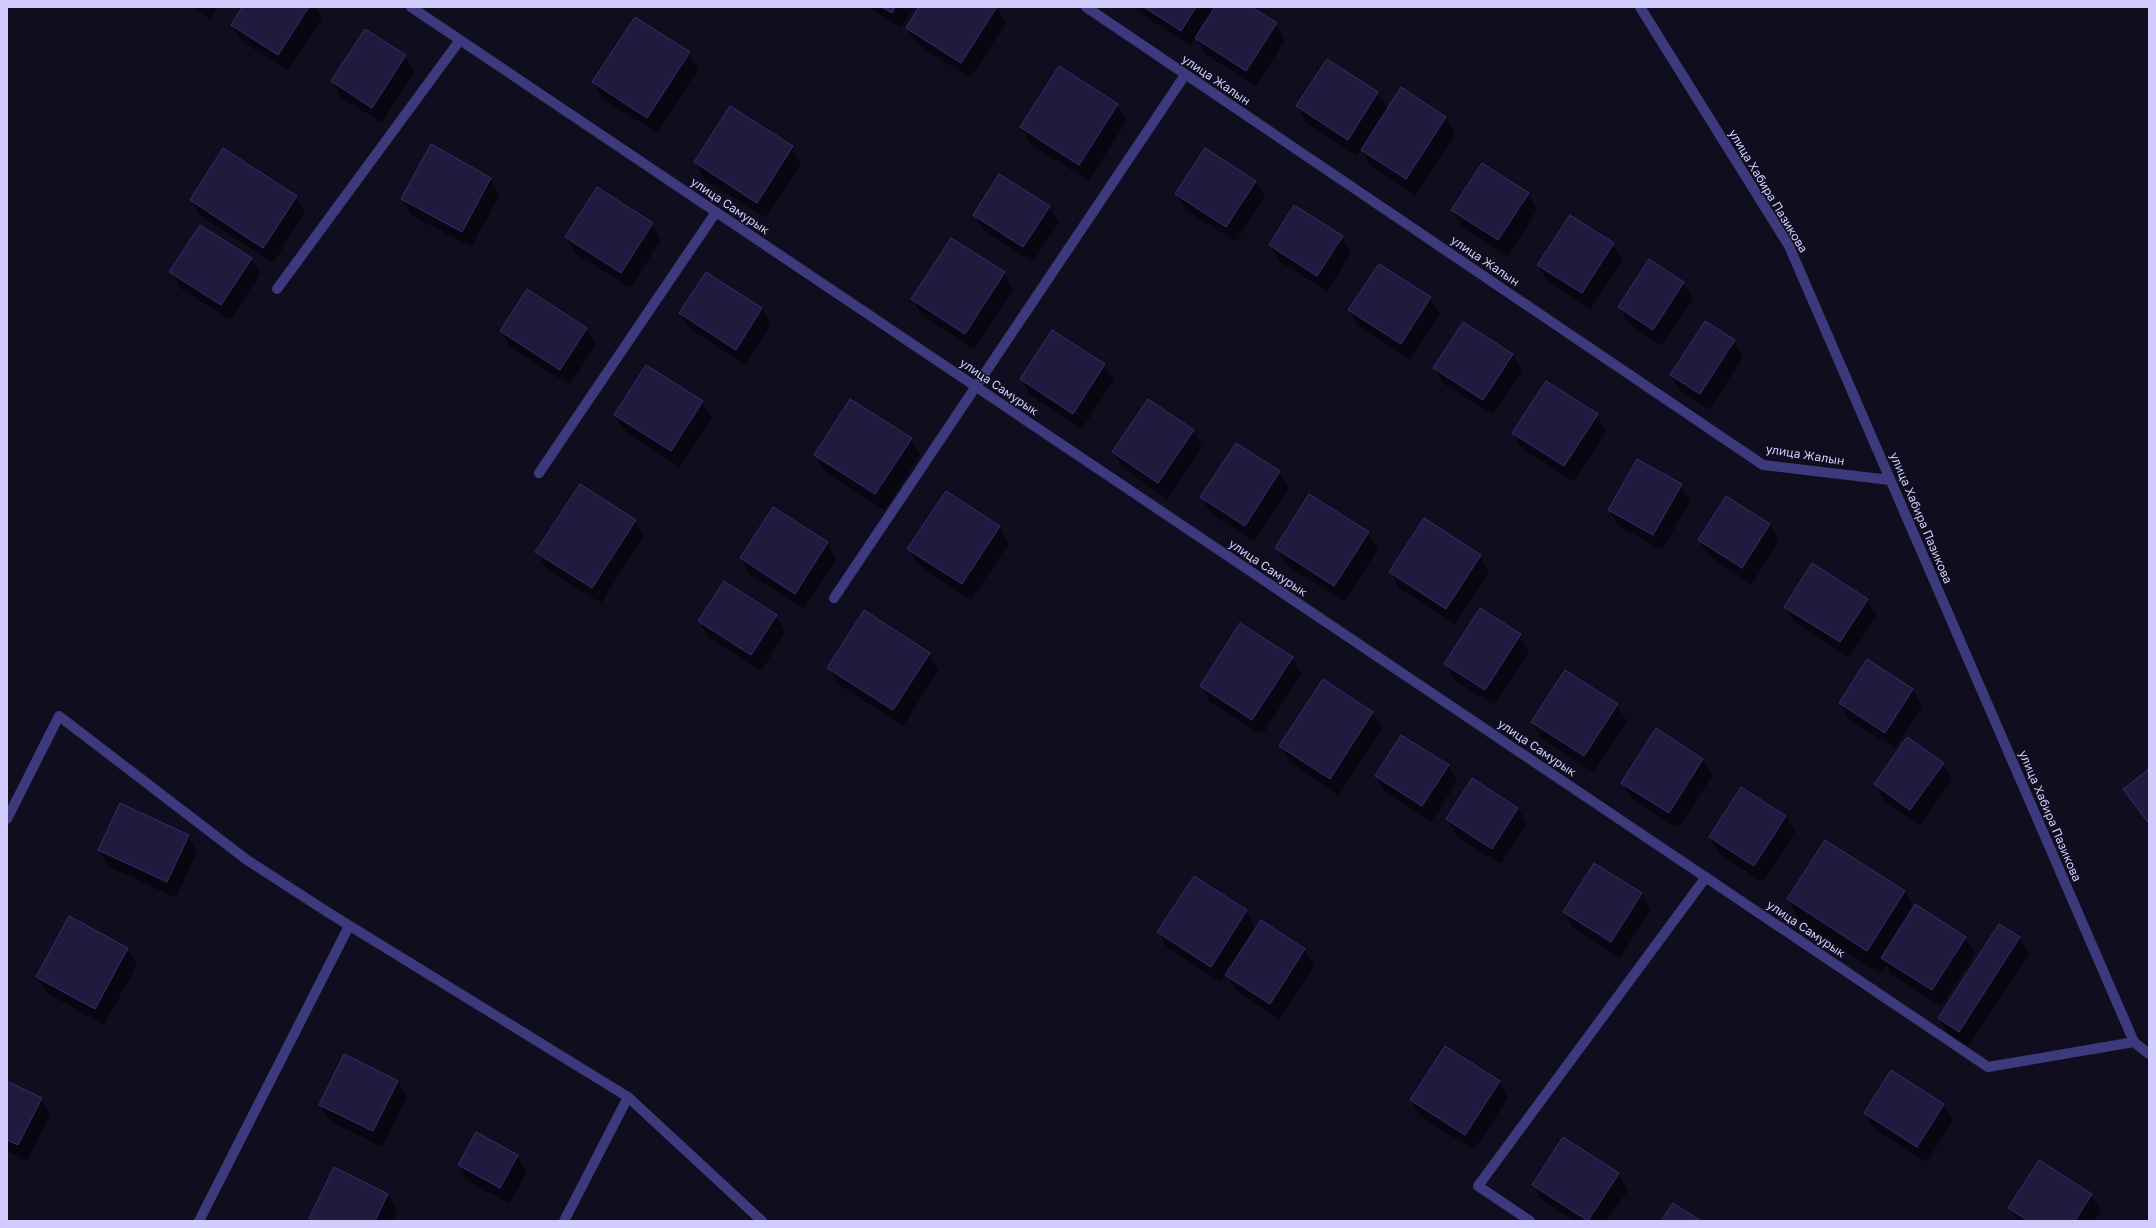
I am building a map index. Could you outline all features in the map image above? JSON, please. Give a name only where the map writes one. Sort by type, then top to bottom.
[{"type":"street","name":"улица Самурык","points":[[411,7],[1988,1067],[2134,1042]]},
{"type":"street","name":"улица Жалын","points":[[1086,7],[1763,464],[1890,480]]},
{"type":"street","name":"улица Хабира Пазикова","points":[[1640,7],[1789,246],[2134,1042],[2149,1054]]},
{"type":"street","points":[[277,289],[460,40]]},
{"type":"street","points":[[834,598],[1185,74]]},
{"type":"street","points":[[539,473],[716,212]]},
{"type":"street","points":[[7,819],[59,716],[247,860],[349,926],[628,1097],[762,1221]]},
{"type":"street","points":[[1530,1221],[1478,1186],[1706,878]]},
{"type":"street","points":[[199,1221],[349,926]]},
{"type":"street","points":[[564,1221],[628,1097]]},
{"type":"building","points":[[242,7],[309,7],[278,55],[231,25]]},
{"type":"building","points":[[882,7],[895,7],[892,13]]},
{"type":"building","points":[[919,7],[997,7],[961,63],[906,28]]},
{"type":"building","points":[[1144,7],[1196,7],[1181,31]]},
{"type":"building","points":[[1215,7],[1251,7],[1277,23],[1246,71],[1195,38]]},
{"type":"building","points":[[635,17],[690,52],[647,118],[592,82]]},
{"type":"building","points":[[365,29],[406,55],[372,108],[331,81]]},
{"type":"building","points":[[1327,59],[1378,92],[1348,140],[1296,106]]},
{"type":"building","points":[[1059,66],[1118,104],[1079,165],[1020,127]]},
{"type":"building","points":[[1401,87],[1446,117],[1406,179],[1361,150]]},
{"type":"building","points":[[730,106],[793,146],[757,203],[694,162]]},
{"type":"building","points":[[431,144],[491,178],[462,232],[401,199]]},
{"type":"building","points":[[223,148],[297,196],[263,248],[190,200]]},
{"type":"building","points":[[1205,148],[1256,181],[1226,227],[1175,194]]},
{"type":"building","points":[[1482,163],[1529,193],[1498,240],[1451,210]]},
{"type":"building","points":[[999,174],[1050,206],[1023,247],[973,215]]},
{"type":"building","points":[[597,187],[653,223],[621,273],[565,237]]},
{"type":"building","points":[[1294,205],[1343,236],[1317,276],[1269,245]]},
{"type":"building","points":[[1570,215],[1614,243],[1582,293],[1537,265]]},
{"type":"building","points":[[200,225],[252,258],[221,305],[169,272]]},
{"type":"building","points":[[951,238],[1005,272],[965,334],[911,299]]},
{"type":"building","points":[[1649,259],[1684,282],[1653,330],[1618,307]]},
{"type":"building","points":[[1379,264],[1431,297],[1401,344],[1348,310]]},
{"type":"building","points":[[706,272],[762,308],[736,350],[679,313]]},
{"type":"building","points":[[527,289],[587,328],[560,370],[500,331]]},
{"type":"building","points":[[1705,321],[1735,340],[1700,394],[1670,375]]},
{"type":"building","points":[[1463,322],[1513,354],[1483,400],[1433,368]]},
{"type":"building","points":[[1052,330],[1105,364],[1073,414],[1020,379]]},
{"type":"building","points":[[646,365],[703,401],[671,451],[614,415]]},
{"type":"building","points":[[1546,381],[1598,414],[1564,466],[1512,433]]},
{"type":"building","points":[[850,399],[912,438],[875,494],[814,455]]},
{"type":"building","points":[[1148,399],[1194,430],[1158,483],[1112,452]]},
{"type":"building","points":[[1236,443],[1280,471],[1245,526],[1200,497]]},
{"type":"building","points":[[1637,459],[1682,484],[1653,535],[1608,510]]},
{"type":"building","points":[[580,484],[636,520],[592,588],[535,552]]},
{"type":"building","points":[[946,491],[1000,526],[962,584],[907,549]]},
{"type":"building","points":[[1309,494],[1369,532],[1334,586],[1275,548]]},
{"type":"building","points":[[1726,496],[1770,524],[1742,568],[1698,540]]},
{"type":"building","points":[[773,507],[828,542],[795,594],[740,558]]},
{"type":"building","points":[[1424,518],[1481,555],[1446,609],[1389,572]]},
{"type":"building","points":[[1812,563],[1868,599],[1840,642],[1784,607]]},
{"type":"building","points":[[724,581],[777,615],[751,655],[698,621]]},
{"type":"building","points":[[1480,608],[1521,634],[1485,690],[1444,664]]},
{"type":"building","points":[[864,610],[930,653],[893,710],[827,668]]},
{"type":"building","points":[[1240,623],[1293,657],[1252,720],[1200,686]]},
{"type":"building","points":[[1867,659],[1913,689],[1885,733],[1839,703]]},
{"type":"building","points":[[1565,670],[1618,704],[1584,756],[1531,722]]},
{"type":"building","points":[[1323,679],[1373,712],[1330,779],[1279,746]]},
{"type":"building","points":[[1656,728],[1703,759],[1669,813],[1621,783]]},
{"type":"building","points":[[1401,735],[1449,765],[1422,806],[1375,776]]},
{"type":"building","points":[[1907,737],[1944,763],[1910,810],[1874,784]]},
{"type":"building","points":[[2149,769],[2149,824],[2123,789]]},
{"type":"building","points":[[1472,778],[1518,808],[1492,849],[1446,819]]},
{"type":"building","points":[[1741,787],[1786,816],[1754,866],[1709,837]]},
{"type":"building","points":[[120,803],[189,835],[167,882],[98,850]]},
{"type":"building","points":[[1825,840],[1905,891],[1867,951],[1787,899]]},
{"type":"building","points":[[1594,863],[1642,893],[1611,942],[1563,912]]},
{"type":"building","points":[[1194,876],[1247,910],[1211,967],[1157,932]]},
{"type":"building","points":[[1915,904],[1966,937],[1932,990],[1881,958]]},
{"type":"building","points":[[69,916],[128,948],[95,1009],[36,977]]},
{"type":"building","points":[[1261,920],[1305,949],[1270,1004],[1225,975]]},
{"type":"building","points":[[1999,924],[2020,937],[1959,1032],[1938,1018]]},
{"type":"building","points":[[1445,1046],[1500,1081],[1465,1135],[1410,1100]]},
{"type":"building","points":[[344,1054],[398,1081],[373,1131],[319,1105]]},
{"type":"building","points":[[1891,1070],[1944,1104],[1917,1147],[1864,1113]]},
{"type":"building","points":[[7,1081],[42,1098],[18,1145],[7,1140]]},
{"type":"building","points":[[476,1132],[518,1155],[500,1188],[458,1165]]},
{"type":"building","points":[[1563,1137],[1619,1173],[1588,1221],[1532,1185]]},
{"type":"building","points":[[2039,1160],[2092,1194],[2075,1221],[2028,1221],[2008,1208]]},
{"type":"building","points":[[334,1167],[388,1194],[375,1221],[316,1221],[309,1218]]},
{"type":"building","points":[[1673,1203],[1701,1221],[1661,1221]]}]
